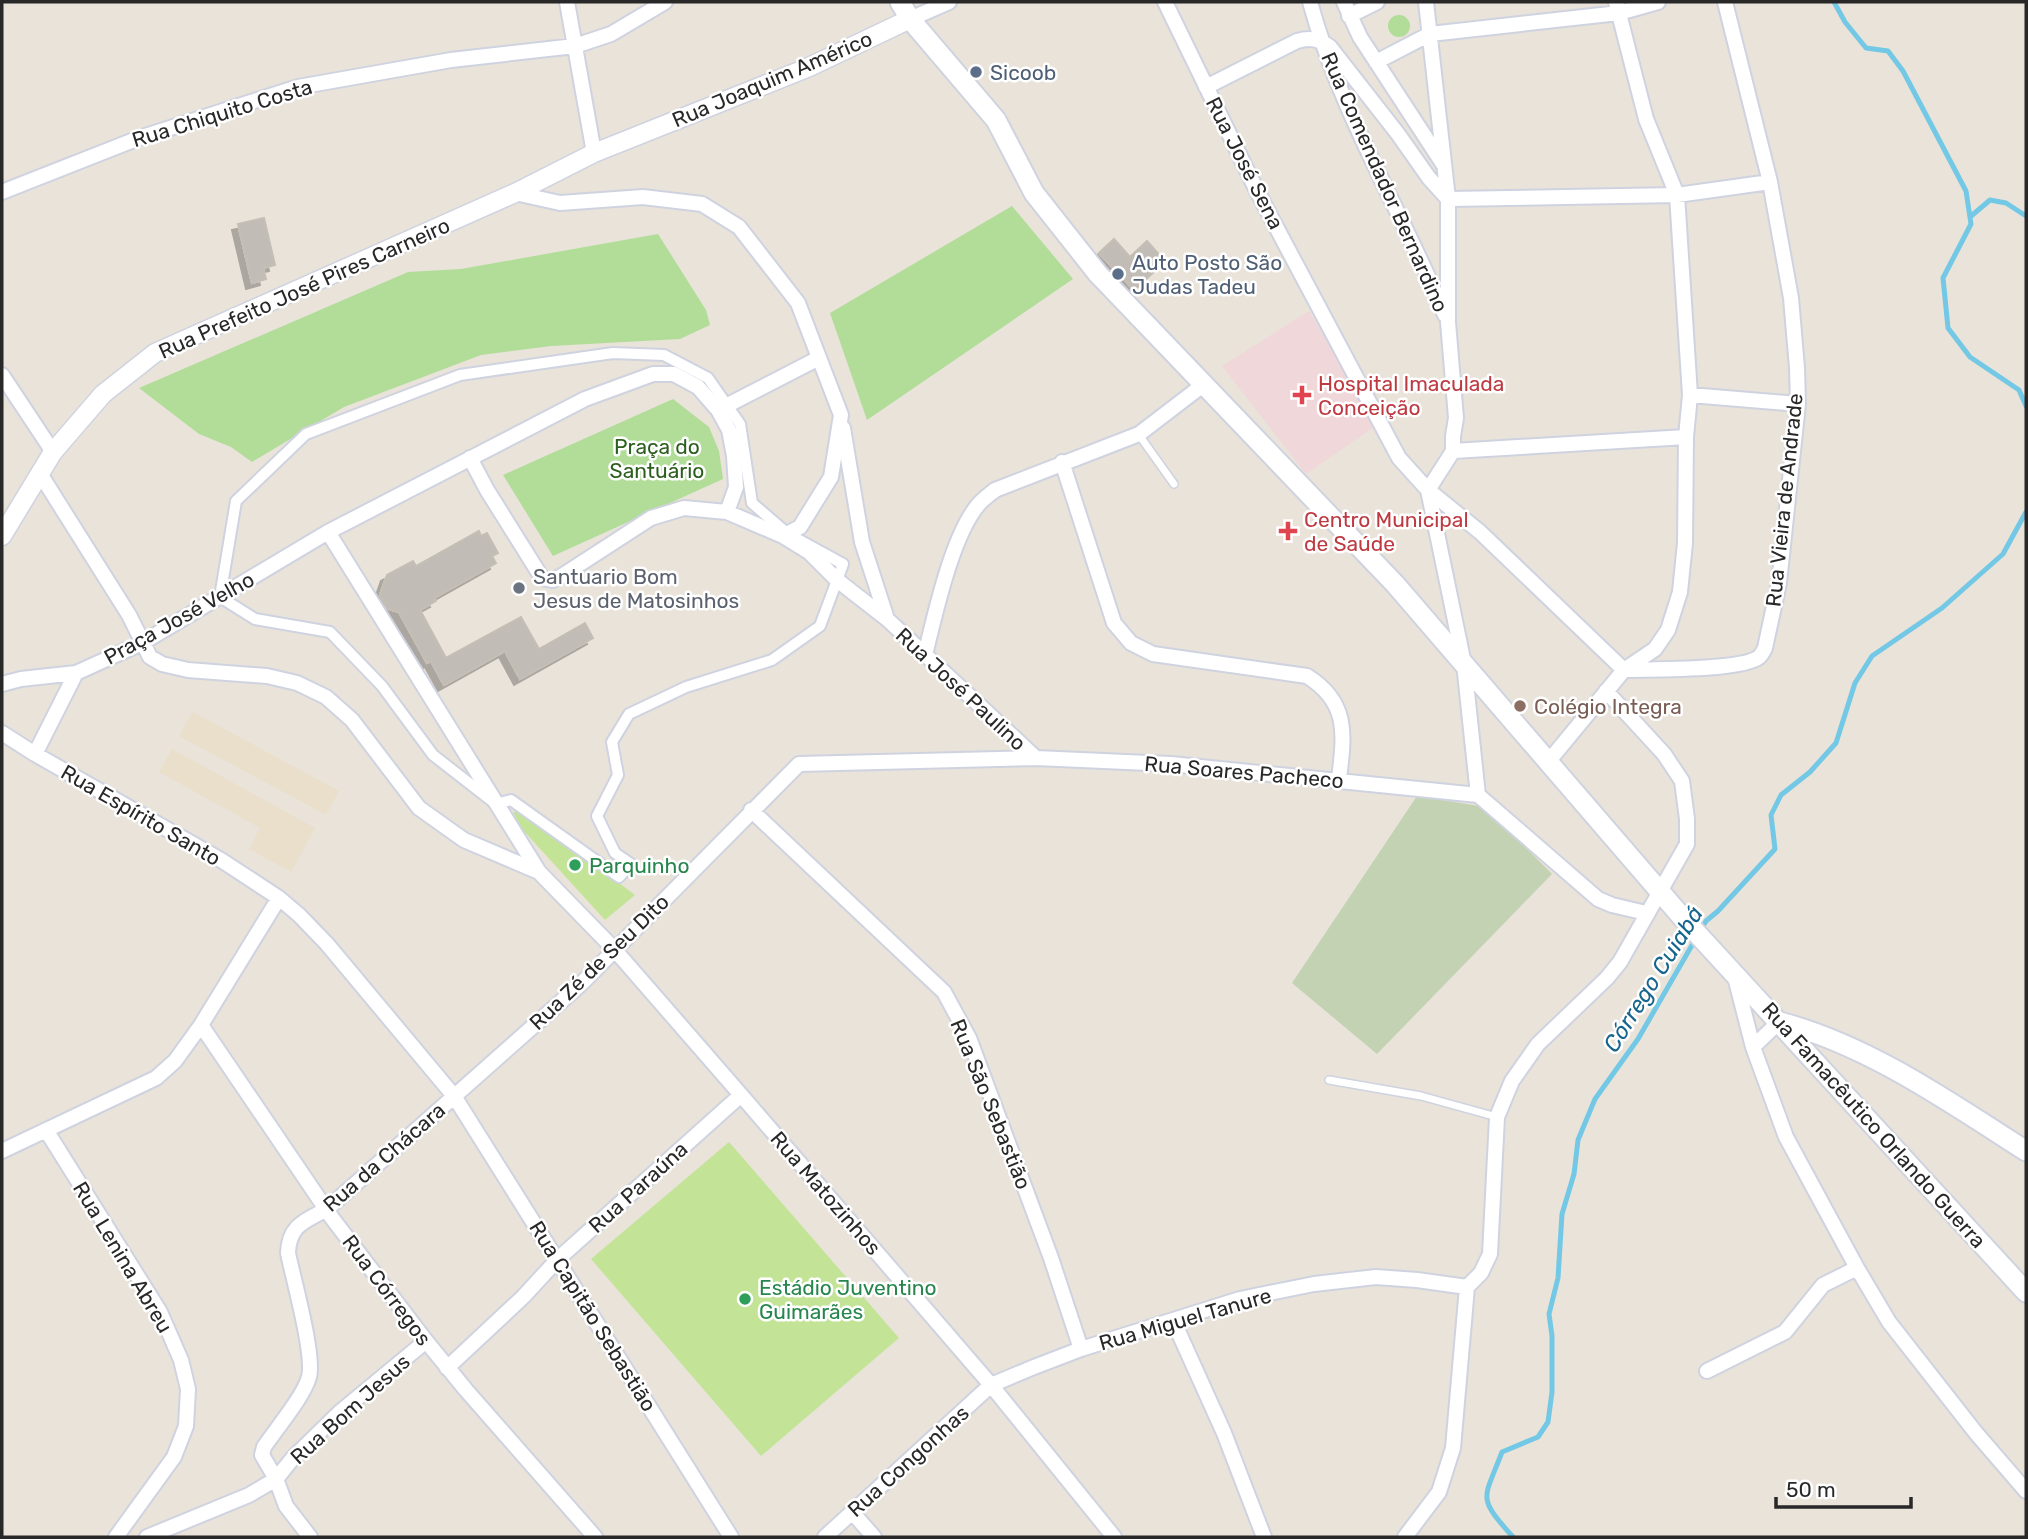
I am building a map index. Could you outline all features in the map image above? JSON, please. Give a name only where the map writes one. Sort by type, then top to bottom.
[{"type":"main road","name":"Rua Famacêutico Orlando Guerra","points":[[900,2],[909,19],[996,120],[1034,193],[1098,274],[1395,584],[1681,916],[2026,1292]]},
{"type":"main road","points":[[1779,1021],[1878,1061],[2026,1151]]},
{"type":"street","points":[[567,2],[594,153]]},
{"type":"street","name":"Rua Chiquito Costa","points":[[2,192],[139,138],[298,87],[451,60],[575,46],[611,34],[665,2]]},
{"type":"street","name":"Rua Joaquim Américo","points":[[594,153],[807,68],[949,2]]},
{"type":"street","name":"Rua José Sena","points":[[1165,2],[1257,191],[1399,458],[1428,490],[1480,532],[1624,670]]},
{"type":"street","name":"Rua Comendador Bernardino","points":[[1310,2],[1320,40],[1360,134],[1424,265],[1448,322]]},
{"type":"street","points":[[1344,2],[1349,16],[1376,61],[1444,166]]},
{"type":"street","points":[[1349,16],[1377,2]]},
{"type":"street","name":"Rua Comendador Bernardino","points":[[1426,2],[1448,199],[1448,322],[1456,418],[1452,436],[1453,452],[1428,490]]},
{"type":"street","points":[[1376,61],[1430,34],[1658,2]]},
{"type":"street","name":"Rua Vieira de Andrade","points":[[1624,670],[1710,668],[1760,657],[1765,648],[1779,583],[1798,404],[1791,298],[1770,182],[1726,2]]},
{"type":"street","points":[[1548,762],[1624,670],[1655,649],[1668,631],[1680,592],[1685,543],[1686,437],[1690,395],[1677,195],[1646,119],[1617,8]]},
{"type":"street","points":[[1206,87],[1297,41],[1307,38],[1320,40],[1330,47],[1429,178],[1448,199],[1677,195],[1770,182]]},
{"type":"street","name":"Rua Prefeito José Pires Carneiro","points":[[2,536],[53,452],[103,394],[155,354],[514,193],[594,153]]},
{"type":"street","points":[[514,193],[560,203],[643,197],[702,204],[739,227],[798,303],[841,415],[831,477],[800,527],[786,535]]},
{"type":"street","points":[[496,804],[433,755],[382,685],[330,632],[255,619],[220,597],[236,502],[306,434],[460,374],[613,353],[664,355],[708,378],[723,408],[734,456],[736,487],[727,512]]},
{"type":"street","points":[[723,408],[819,358]]},
{"type":"street","points":[[786,535],[727,512],[684,508],[651,517],[560,577],[552,580],[542,578],[470,458],[585,399],[653,374],[674,374],[698,387],[740,424],[752,503],[837,580],[887,619]]},
{"type":"street","points":[[2,375],[53,452]]},
{"type":"street","points":[[925,655],[947,575],[963,530],[978,505],[995,490],[1139,434],[1203,386]]},
{"type":"street","points":[[1690,395],[1798,404]]},
{"type":"street","name":"Rua José Paulino","points":[[841,415],[862,542],[887,619],[1036,758]]},
{"type":"street","points":[[1453,452],[1686,437]]},
{"type":"street","name":"Praça José Velho","points":[[2,684],[21,679],[76,673],[142,643],[328,532],[470,458]]},
{"type":"street","points":[[1062,462],[1114,623],[1131,643],[1153,654],[1307,676],[1323,687],[1339,713],[1344,732],[1339,779]]},
{"type":"street","points":[[39,472],[116,593],[149,657],[162,664],[188,670],[267,676],[297,683],[326,697],[352,720],[419,808],[464,840],[539,872]]},
{"type":"street","points":[[1428,490],[1464,664],[1478,795],[1598,899],[1646,913]]},
{"type":"street","points":[[328,532],[539,872]]},
{"type":"street","points":[[496,804],[511,800],[619,877],[631,864],[615,853],[597,816],[618,775],[612,742],[629,714],[686,687],[772,660],[820,626],[837,580]]},
{"type":"street","points":[[35,754],[76,673]]},
{"type":"street","name":"Praça José Velho","points":[[2,677],[21,679]]},
{"type":"street","points":[[1405,1537],[1439,1492],[1453,1448],[1467,1287],[1481,1273],[1490,1254],[1497,1117],[1513,1081],[1538,1044],[1607,978],[1620,962],[1687,844],[1682,781],[1664,754],[1605,691]]},
{"type":"street","name":"Rua Espírito Santo","points":[[2,733],[221,860],[279,898],[327,944],[454,1096]]},
{"type":"street","name":"Rua Soares Pacheco","points":[[799,764],[1036,758],[1171,764],[1478,795]]},
{"type":"street","name":"Rua Zé de Seu Dito","points":[[454,1096],[582,983],[799,764]]},
{"type":"street","name":"Rua São Sebastião","points":[[751,810],[944,992],[969,1038],[1051,1258],[1081,1349]]},
{"type":"street","name":"Rua Matozinhos","points":[[539,872],[614,949],[991,1385],[1114,1537]]},
{"type":"street","points":[[2,1150],[156,1078],[175,1062],[201,1025],[279,898]]},
{"type":"street","points":[[1727,965],[1786,1137],[1857,1268],[1889,1322],[2026,1492]]},
{"type":"street","points":[[1753,1047],[1779,1021]]},
{"type":"street","name":"Rua Córregos","points":[[201,1025],[327,1209],[426,1341],[595,1537]]},
{"type":"street","name":"Rua da Chácara","points":[[276,1479],[262,1455],[264,1447],[300,1395],[309,1377],[309,1357],[288,1253],[289,1240],[294,1230],[327,1209],[454,1096]]},
{"type":"street","name":"Rua Capitão Sebastião","points":[[454,1096],[731,1537]]},
{"type":"street","name":"Rua Paraúna","points":[[447,1368],[523,1297],[558,1259],[741,1096]]},
{"type":"street","name":"Rua Lenina Abreu","points":[[46,1130],[160,1312],[181,1360],[188,1389],[186,1426],[174,1457],[116,1537]]},
{"type":"street","points":[[1707,1371],[1785,1332],[1823,1285],[1857,1268]]},
{"type":"street","name":"Rua Miguel Tanure","points":[[991,1385],[1081,1349],[1240,1299],[1314,1284],[1376,1278],[1467,1287]]},
{"type":"street","points":[[1173,1320],[1224,1433],[1264,1537]]},
{"type":"street","name":"Rua Bom Jesus","points":[[147,1537],[249,1495],[276,1479],[293,1458],[339,1413],[426,1341]]},
{"type":"street","name":"Rua Congonhas","points":[[825,1537],[991,1385]]},
{"type":"street","name":"Rua Bom Jesus","points":[[276,1479],[286,1506],[310,1537]]},
{"type":"street","points":[[852,1512],[874,1537]]},
{"type":"lane","points":[[1139,434],[1174,484]]},
{"type":"lane","points":[[1329,1080],[1420,1096],[1497,1117]]},
{"type":"shaded area","name":"Hospital Imaculada Conceição","points":[[1309,311],[1377,425],[1306,474],[1222,366]]},
{"type":"shaded area","points":[[193,712],[339,791],[326,815],[179,736]]},
{"type":"shaded area","points":[[172,749],[315,828],[291,872],[249,849],[260,828],[159,772]]},
{"type":"green space","points":[[1399,15],[1407,18],[1410,26],[1407,34],[1399,37],[1391,34],[1388,26],[1391,18]]},
{"type":"green space","points":[[1012,206],[1073,279],[867,420],[830,313]]},
{"type":"green space","points":[[658,234],[706,310],[710,325],[680,339],[551,346],[481,355],[344,407],[252,462],[231,447],[199,434],[139,388],[408,272],[461,269]]},
{"type":"green space","name":"Praça do Santuário","points":[[673,399],[709,427],[719,451],[723,479],[553,556],[503,475]]},
{"type":"green space","points":[[1417,796],[1485,807],[1552,874],[1377,1054],[1292,983]]},
{"type":"green space","name":"Parquinho","points":[[513,812],[524,812],[635,895],[605,920],[522,829]]},
{"type":"green space","name":"Estádio Juventino Guimarães","points":[[729,1142],[899,1338],[761,1456],[591,1259]]},
{"type":"building","points":[[264,218],[275,265],[263,268],[266,279],[252,283],[238,224]]},
{"type":"building","points":[[1114,239],[1130,257],[1147,241],[1165,261],[1134,290],[1099,253]]},
{"type":"building","points":[[479,531],[481,536],[487,533],[498,553],[492,556],[496,563],[434,598],[436,601],[420,610],[446,658],[521,617],[539,649],[585,623],[593,638],[520,679],[505,651],[444,685],[431,661],[427,663],[399,612],[388,609],[380,595],[387,575],[413,561],[416,566]]},
{"type":"waterway","name":"Córrego Cuiabá","points":[[1834,2],[1845,22],[1866,48],[1888,51],[1903,71],[1966,191],[1971,224],[1943,278],[1948,328],[1970,357],[2019,390],[2026,406]]},
{"type":"waterway","points":[[1970,217],[1990,200],[2006,203],[2026,216]]},
{"type":"waterway","name":"Córrego Cuiabá","points":[[1700,931],[1706,921],[1775,849],[1771,815],[1781,795],[1810,772],[1836,743],[1855,683],[1872,656],[1942,608],[2003,554],[2026,512]]},
{"type":"waterway","name":"Córrego Cuiabá","points":[[1513,1537],[1493,1513],[1487,1497],[1488,1489],[1502,1452],[1538,1437],[1548,1422],[1552,1392],[1552,1336],[1549,1314],[1558,1278],[1562,1214],[1574,1174],[1578,1140],[1595,1099],[1638,1039],[1695,940]]},
{"type":"place","name":"Sicoob","points":[[976,72]]},
{"type":"place","name":"Auto Posto São Judas Tadeu","points":[[1118,274]]},
{"type":"place","name":"Hospital Imaculada Conceição","points":[[1302,395]]},
{"type":"place","name":"Centro Municipal de Saúde","points":[[1288,531]]},
{"type":"place","name":"Santuario Bom Jesus de Matosinhos","points":[[519,588]]},
{"type":"place","name":"Colégio Integra","points":[[1520,706]]},
{"type":"place","name":"Parquinho","points":[[575,865]]},
{"type":"place","name":"Estádio Juventino Guimarães","points":[[745,1299]]}]
